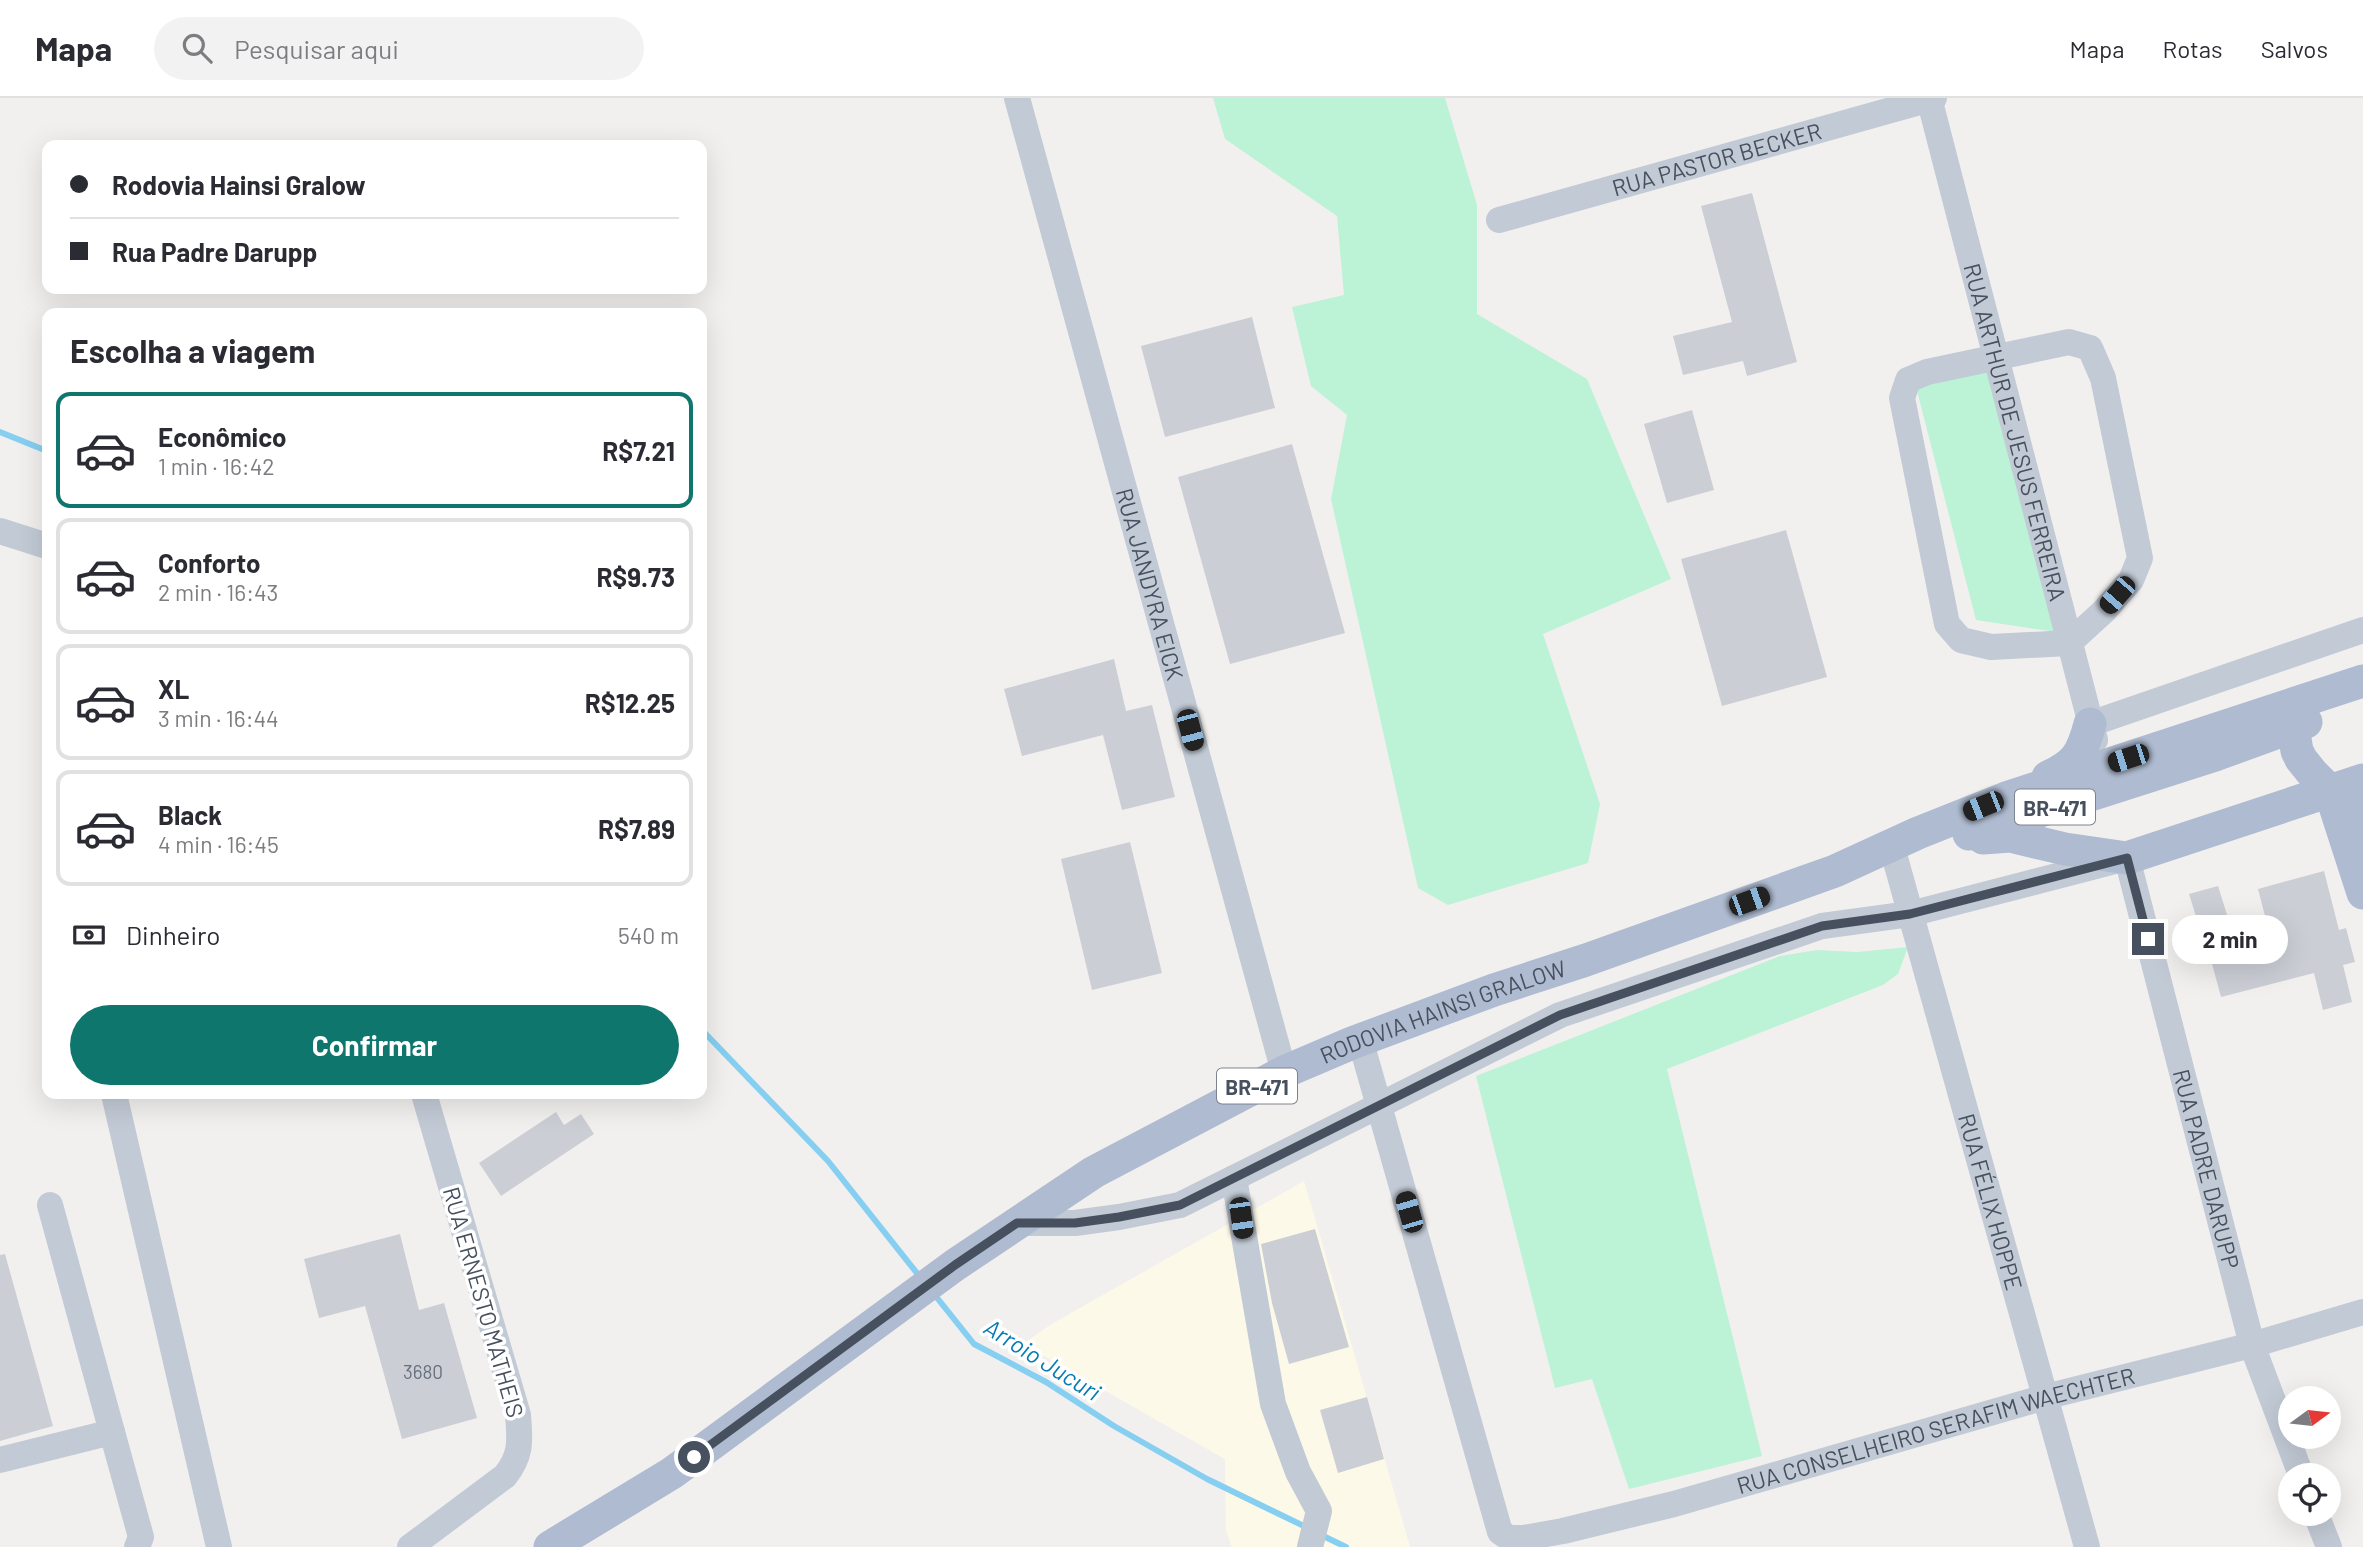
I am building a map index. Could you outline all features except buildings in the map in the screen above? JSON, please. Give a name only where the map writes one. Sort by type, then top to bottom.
[{"type":"main road","name":"RODOVIA HAINSI GRALOW","points":[[550,1547],[672,1473],[955,1265],[1094,1172],[1284,1072],[1360,1039],[1494,990],[1835,871],[1983,806],[2103,766],[2295,727],[2363,681]]},
{"type":"main road","name":"RODOVIA HAINSI GRALOW","points":[[1835,871],[1905,854],[2120,787],[2363,703]]},
{"type":"main road","points":[[1983,806],[2073,764],[2081,752],[2090,724]]},
{"type":"main road","points":[[2295,727],[2322,762],[2363,769]]},
{"type":"main road","points":[[2295,727],[2301,759],[2330,790],[2363,893]]},
{"type":"main road","points":[[1905,854],[1984,838],[2010,836],[2065,849],[2127,858],[2363,780]]},
{"type":"main road","points":[[2363,807],[2363,850]]},
{"type":"street","name":"RUA JANDYRA EICK","points":[[1017,98],[1284,1072]]},
{"type":"street","name":"RUA PASTOR BECKER","points":[[1499,220],[1930,98]]},
{"type":"street","name":"RUA ARTHUR DE JESUS FERREIRA","points":[[1930,98],[2103,766]]},
{"type":"street","points":[[2069,342],[2090,348],[2103,378],[2140,558],[2130,580],[2104,611],[2069,643],[1991,647],[1961,640],[1947,624],[1902,398],[1908,380],[1927,372],[2069,342]]},
{"type":"street","points":[[0,531],[42,544]]},
{"type":"street","points":[[2090,724],[2363,630]]},
{"type":"street","name":"RUA FÉLIX HOPPE","points":[[1905,854],[1910,914],[2087,1547]]},
{"type":"street","points":[[1017,1223],[1075,1223],[1180,1205],[1560,1015],[1822,926],[1910,914],[2127,858]]},
{"type":"street","name":"RUA PADRE DARUPP","points":[[2127,858],[2252,1345],[2296,1463]]},
{"type":"street","points":[[1360,1039],[1379,1105]]},
{"type":"street","points":[[115,1099],[219,1547]]},
{"type":"street","name":"RUA ERNESTO MATHEIS","points":[[410,1547],[505,1476],[520,1446],[518,1415],[425,1099]]},
{"type":"street","name":"RUA CONSELHEIRO SERAFIM WAECHTER","points":[[1379,1105],[1500,1532],[1508,1538],[1563,1531],[1674,1504],[2045,1396],[2252,1345],[2363,1312]]},
{"type":"street","points":[[1234,1178],[1273,1404],[1298,1472],[1319,1511],[1310,1546]]},
{"type":"street","points":[[50,1205],[141,1537],[138,1547]]},
{"type":"street","points":[[0,1460],[111,1432]]},
{"type":"street","points":[[2321,1526],[2329,1547]]},
{"type":"shaded area","points":[[1304,1181],[1410,1547],[1232,1547],[1226,1530],[1225,1459],[1023,1344],[1050,1325]]},
{"type":"green space","points":[[1213,98],[1445,98],[1477,205],[1477,314],[1587,379],[1671,579],[1543,634],[1600,804],[1588,863],[1448,905],[1418,888],[1331,499],[1347,415],[1311,386],[1292,307],[1344,295],[1337,216],[1225,139]]},
{"type":"green space","points":[[1987,366],[2056,632],[1976,620],[1916,387]]},
{"type":"green space","points":[[1908,947],[1898,974],[1883,985],[1667,1069],[1762,1456],[1629,1489],[1592,1379],[1555,1388],[1476,1076],[1780,956],[1817,950],[1857,952]]},
{"type":"waterway","name":"Arroio Jucuri","points":[[0,432],[42,449]]},
{"type":"waterway","name":"Arroio Jucuri","points":[[707,1035],[828,1161],[920,1277]]},
{"type":"waterway","name":"Arroio Jucuri","points":[[934,1294],[974,1344],[1046,1382],[1114,1426],[1207,1479],[1310,1529]]},
{"type":"waterway","name":"Arroio Jucuri","points":[[1319,1534],[1346,1547]]},
{"type":"route","points":[[694,1457],[955,1265],[1017,1223],[1075,1223],[1180,1205],[1560,1015],[1822,926],[1910,914],[2127,858],[2148,939]]}]
